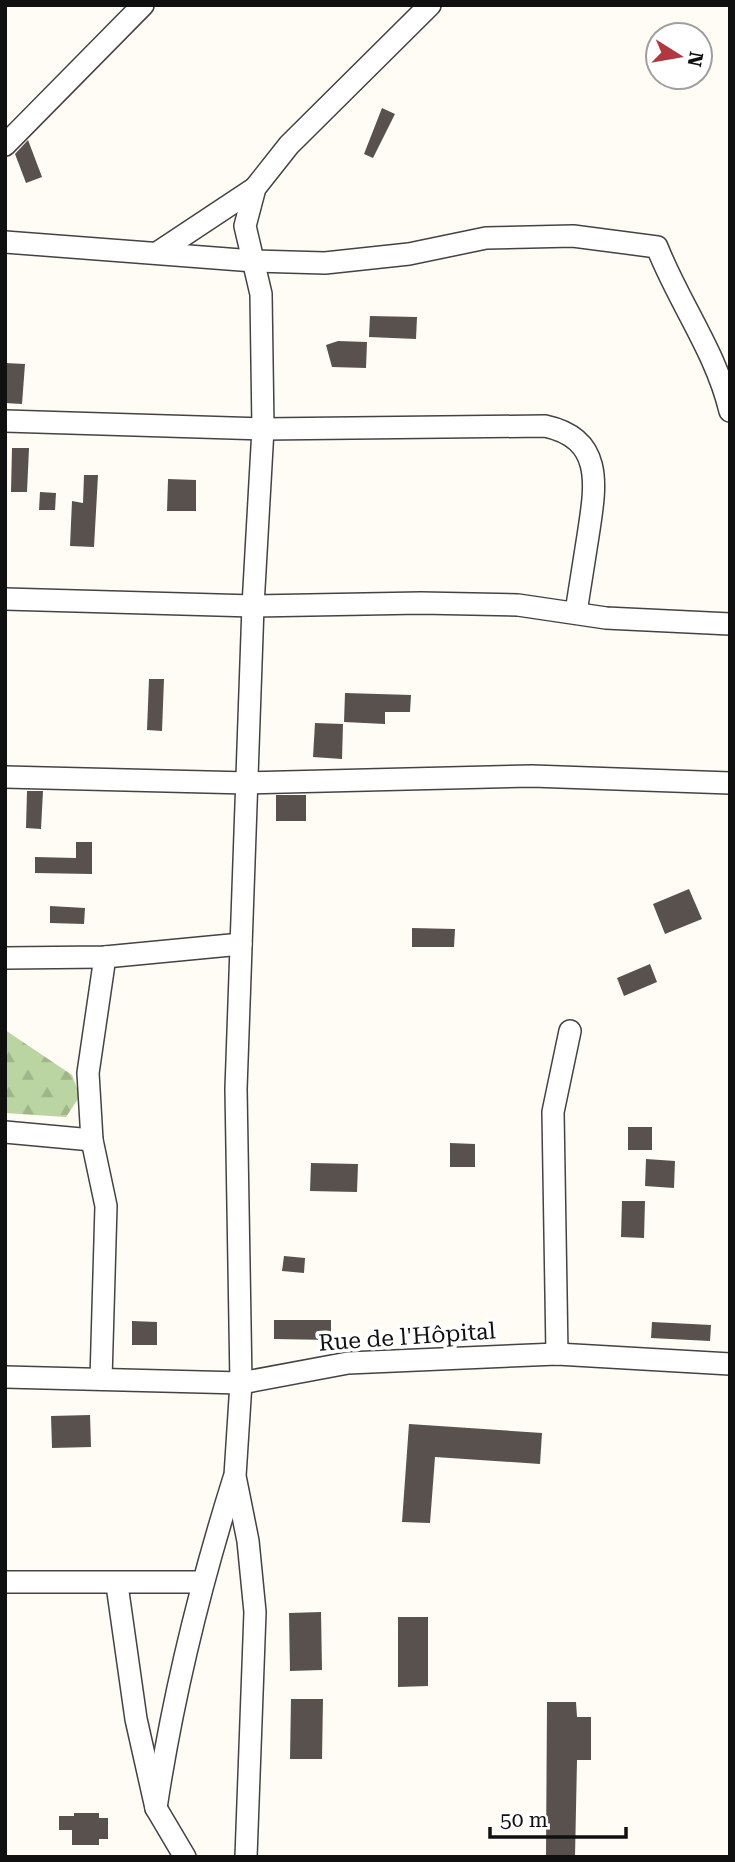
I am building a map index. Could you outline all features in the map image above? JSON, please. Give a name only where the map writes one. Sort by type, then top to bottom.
[{"type":"street","points":[[157,253],[255,188],[337,95],[430,5]]},
{"type":"street","points":[[5,145],[140,7]]},
{"type":"street","points":[[156,1808],[171,1717],[201,1582],[235,1476],[241,1383],[236,1089],[253,606],[263,429],[261,294],[245,226],[255,188]]},
{"type":"street","points":[[5,242],[254,261],[360,262],[486,238],[606,238],[657,247],[682,305],[705,342],[730,411]]},
{"type":"street","points":[[5,421],[263,429],[545,426],[570,433],[581,443],[591,462],[595,488],[576,612]]},
{"type":"street","points":[[5,599],[253,606],[421,603],[518,605],[657,622],[730,624]]},
{"type":"street","points":[[5,777],[247,783],[532,776],[730,783]]},
{"type":"street","points":[[5,958],[105,957],[241,944]]},
{"type":"street","points":[[101,1379],[106,1206],[92,1140],[88,1073],[105,957]]},
{"type":"street","points":[[557,1353],[553,1112],[570,1031]]},
{"type":"street","points":[[5,1132],[92,1140]]},
{"type":"street","name":"Rue de l'Hôpital","points":[[5,1377],[241,1383],[348,1363],[557,1353],[730,1364]]},
{"type":"street","points":[[235,1476],[248,1541],[255,1612],[246,1857]]},
{"type":"street","points":[[5,1582],[201,1582]]},
{"type":"street","points":[[117,1584],[136,1718],[156,1808],[186,1857]]},
{"type":"green space","points":[[5,1030],[72,1075],[80,1096],[66,1117],[5,1113]]},
{"type":"building","points":[[382,108],[395,114],[373,158],[364,154]]},
{"type":"building","points":[[28,140],[42,177],[26,183],[15,154]]},
{"type":"building","points":[[370,316],[417,317],[416,339],[369,337]]},
{"type":"building","points":[[338,341],[367,342],[366,368],[332,367],[326,345]]},
{"type":"building","points":[[5,363],[25,364],[22,404],[5,403]]},
{"type":"building","points":[[12,448],[29,448],[27,492],[11,492]]},
{"type":"building","points":[[84,475],[98,475],[94,547],[70,546],[72,501],[83,503]]},
{"type":"building","points":[[168,479],[196,480],[196,511],[167,511]]},
{"type":"building","points":[[40,492],[56,493],[55,510],[39,510]]},
{"type":"building","points":[[149,679],[164,679],[162,731],[147,730]]},
{"type":"building","points":[[345,693],[411,695],[410,712],[385,712],[385,724],[344,722]]},
{"type":"building","points":[[315,723],[343,724],[342,759],[313,757]]},
{"type":"building","points":[[27,791],[43,791],[41,829],[26,828]]},
{"type":"building","points":[[276,795],[306,795],[306,821],[276,821]]},
{"type":"building","points":[[76,842],[92,842],[92,874],[35,873],[35,857],[76,858]]},
{"type":"building","points":[[689,889],[702,919],[665,934],[653,904]]},
{"type":"building","points":[[50,906],[85,908],[84,924],[50,923]]},
{"type":"building","points":[[412,928],[455,929],[454,947],[412,947]]},
{"type":"building","points":[[650,964],[657,982],[624,996],[617,978]]},
{"type":"building","points":[[628,1127],[652,1127],[652,1150],[628,1150]]},
{"type":"building","points":[[450,1143],[475,1144],[475,1167],[450,1167]]},
{"type":"building","points":[[646,1159],[675,1161],[674,1188],[645,1186]]},
{"type":"building","points":[[311,1163],[358,1164],[357,1192],[310,1191]]},
{"type":"building","points":[[622,1201],[645,1201],[644,1238],[621,1237]]},
{"type":"building","points":[[284,1256],[305,1258],[304,1273],[282,1271]]},
{"type":"building","points":[[274,1320],[331,1320],[331,1340],[274,1339]]},
{"type":"building","points":[[132,1321],[157,1322],[157,1345],[132,1345]]},
{"type":"building","points":[[652,1322],[711,1325],[710,1341],[651,1338]]},
{"type":"building","points":[[90,1415],[91,1447],[52,1448],[51,1416]]},
{"type":"building","points":[[409,1424],[542,1433],[540,1464],[435,1457],[430,1523],[402,1522]]},
{"type":"building","points":[[321,1612],[322,1670],[290,1671],[289,1613]]},
{"type":"building","points":[[398,1617],[428,1617],[428,1686],[398,1687]]},
{"type":"building","points":[[291,1699],[323,1699],[322,1759],[290,1759]]},
{"type":"building","points":[[547,1702],[576,1702],[577,1717],[591,1717],[591,1760],[577,1760],[575,1857],[546,1857]]},
{"type":"building","points":[[74,1813],[99,1813],[99,1818],[108,1818],[108,1839],[99,1839],[99,1845],[72,1845],[72,1830],[59,1830],[59,1816],[74,1816]]}]
